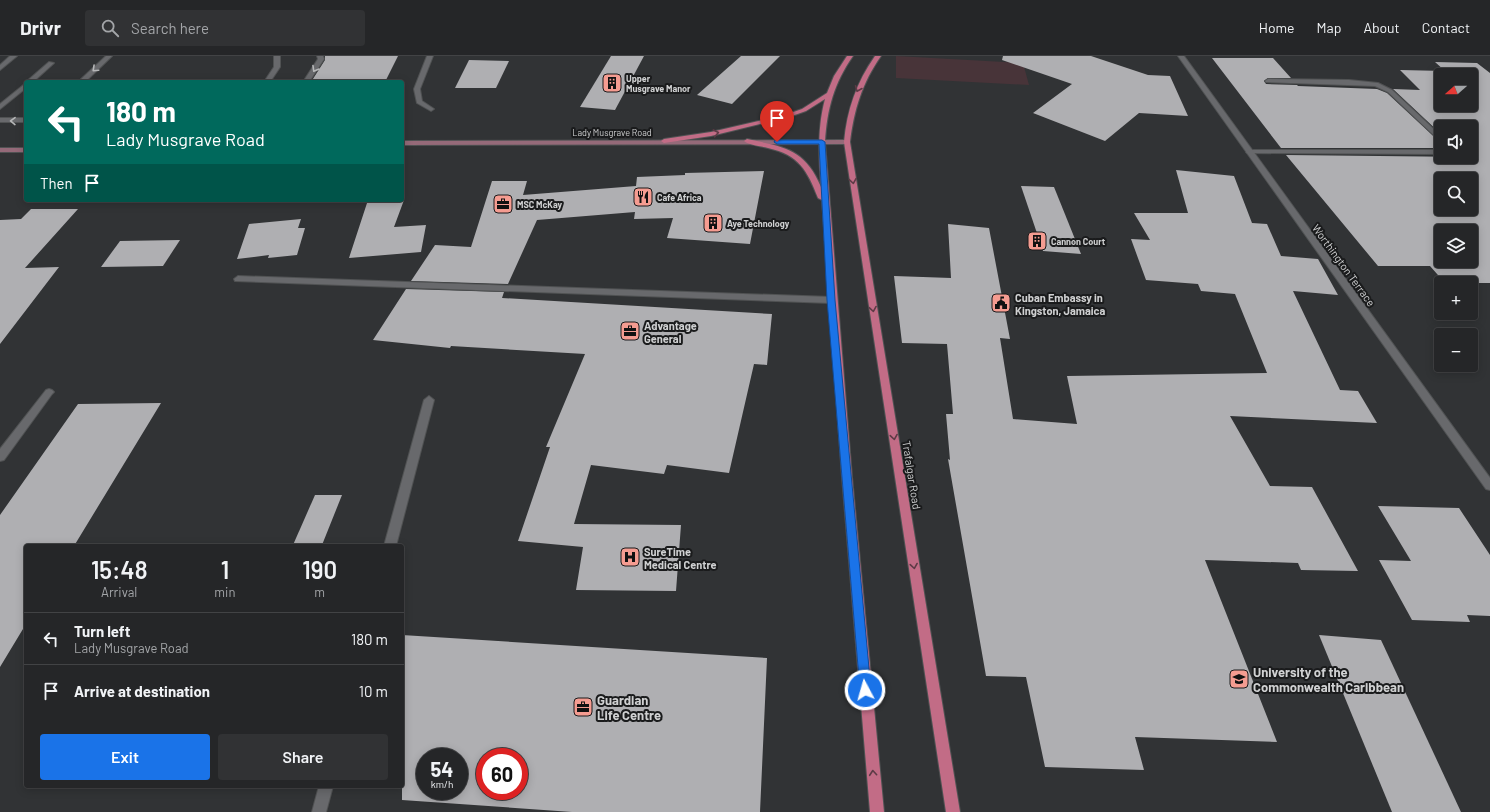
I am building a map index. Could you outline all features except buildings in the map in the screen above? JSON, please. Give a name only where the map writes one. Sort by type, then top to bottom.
[{"type":"main road","points":[[850,56],[828,95],[823,118],[822,142],[831,300],[848,507],[877,812]]},
{"type":"main road","points":[[847,142],[849,115],[856,94],[878,56]]},
{"type":"main road","points":[[664,141],[718,132],[787,116],[804,110],[828,95]]},
{"type":"main road","name":"Lady Musgrave Road","points":[[404,143],[664,141],[847,142]]},
{"type":"main road","points":[[747,141],[784,149],[802,160],[813,175],[826,210]]},
{"type":"main road","name":"Trafalgar Road","points":[[847,142],[953,812]]},
{"type":"main road","points":[[0,150],[24,150]]},
{"type":"street","points":[[0,68],[14,56]]},
{"type":"street","points":[[83,80],[108,56]]},
{"type":"street","points":[[269,80],[276,71],[279,59],[277,56]]},
{"type":"street","points":[[307,80],[318,63],[320,56]]},
{"type":"street","points":[[430,56],[417,89],[419,102],[431,109]]},
{"type":"street","name":"Worthington Terrace","points":[[1181,56],[1490,486]]},
{"type":"street","points":[[31,80],[51,63]]},
{"type":"street","points":[[1268,81],[1349,82],[1376,84],[1390,91],[1434,133]]},
{"type":"street","points":[[0,107],[24,87]]},
{"type":"street","points":[[0,120],[24,120]]},
{"type":"street","points":[[1250,152],[1434,153]]},
{"type":"street","points":[[238,279],[831,300]]},
{"type":"street","points":[[0,457],[49,392]]},
{"type":"street","points":[[391,544],[430,400]]},
{"type":"street","points":[[319,812],[325,788]]},
{"type":"shaded area","points":[[896,56],[1023,63],[1029,85],[896,78]]},
{"type":"place","name":"Upper Musgrave Manor","points":[[612,83]]},
{"type":"place","name":"Cafe Africa","points":[[643,197]]},
{"type":"place","name":"MSC McKay","points":[[503,204]]},
{"type":"place","name":"Aye Technology","points":[[713,223]]},
{"type":"place","name":"Cannon Court","points":[[1037,241]]},
{"type":"place","name":"Cuban Embassy in Kingston, Jamaica","points":[[1001,303]]},
{"type":"place","name":"Advantage General","points":[[630,331]]},
{"type":"place","name":"SureTime Medical Centre","points":[[630,557]]},
{"type":"place","name":"University of the Commonwealth Caribbean","points":[[1239,679]]},
{"type":"place","name":"Guardian Life Centre","points":[[583,707]]},
{"type":"route","points":[[777,142],[822,142],[831,300],[865,690]]}]
